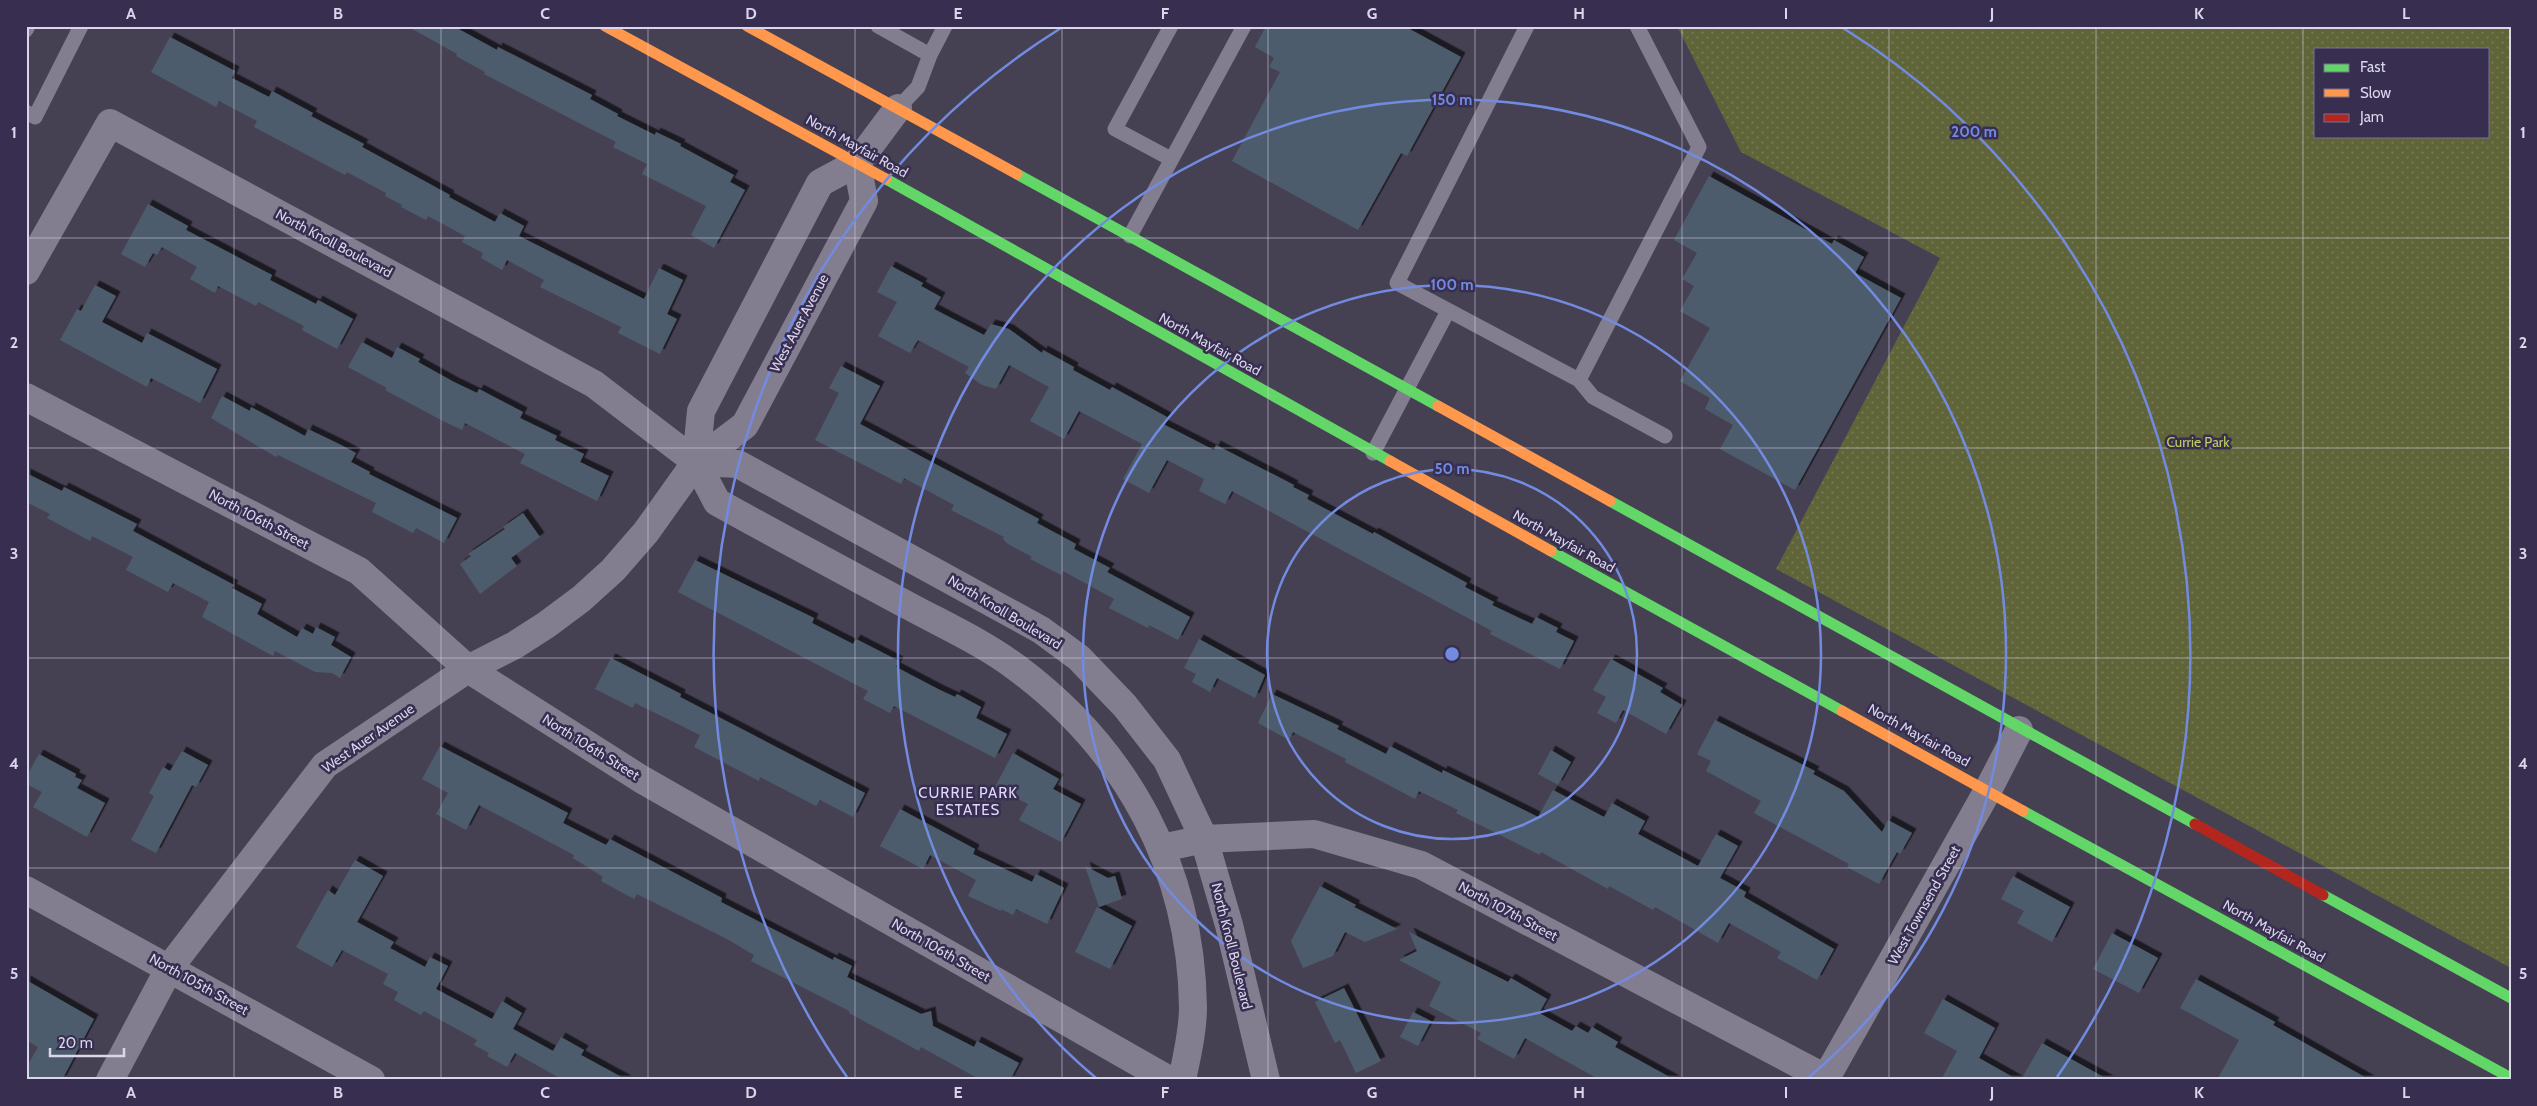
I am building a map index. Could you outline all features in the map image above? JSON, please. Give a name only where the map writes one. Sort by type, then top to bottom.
[{"type":"main road","name":"North Mayfair Road","points":[[605,26],[857,163],[1374,453],[2511,1078]]},
{"type":"main road","points":[[747,26],[1407,388],[2019,730],[2511,998]]},
{"type":"street","name":"West Auer Avenue","points":[[696,462],[701,411],[820,183],[857,163],[898,108]]},
{"type":"street","name":"North Knoll Boulevard","points":[[26,271],[110,123],[594,384],[696,462],[717,502],[972,640],[1016,668],[1053,698],[1090,737],[1126,782],[1146,815],[1162,848],[1179,899],[1189,965],[1193,1008],[1182,1080]]},
{"type":"street","name":"West Auer Avenue","points":[[110,1080],[170,967],[325,765],[468,669],[515,645],[581,599],[613,570],[646,532],[696,462],[745,425],[864,201],[857,163]]},
{"type":"street","name":"North 106th Street","points":[[26,397],[358,571],[468,669],[641,779],[1168,1080]]},
{"type":"street","name":"North Knoll Boulevard","points":[[696,462],[738,464],[1041,630],[1079,658],[1125,706],[1167,760],[1204,839],[1229,925],[1266,1080]]},
{"type":"street","name":"West Townsend Street","points":[[1828,1079],[1988,790],[2019,730]]},
{"type":"street","name":"North 107th Street","points":[[1162,848],[1204,839],[1314,834],[1421,866],[1828,1079]]},
{"type":"street","name":"North 105th Street","points":[[26,890],[170,967],[371,1080]]},
{"type":"lane","points":[[26,30],[28,26]]},
{"type":"lane","points":[[26,112],[35,117],[81,26]]},
{"type":"lane","points":[[878,26],[930,55]]},
{"type":"lane","points":[[898,108],[918,87],[930,55],[945,26]]},
{"type":"lane","points":[[1171,26],[1115,129],[1172,159]]},
{"type":"lane","points":[[1130,236],[1244,26]]},
{"type":"lane","points":[[1528,26],[1397,284],[1579,380],[1593,398],[1665,436]]},
{"type":"lane","points":[[1579,380],[1700,147],[1637,26]]},
{"type":"lane","points":[[1374,453],[1448,311]]},
{"type":"green space","name":"Currie Park","points":[[1677,26],[2511,26],[2511,968],[1776,569],[1940,258],[1741,152]]},
{"type":"building","points":[[407,26],[453,26],[497,50],[498,47],[592,95],[590,99],[618,114],[617,116],[655,135],[656,132],[681,144],[680,146],[734,175],[730,182],[745,190],[714,248],[691,235],[706,206],[642,174],[647,164],[613,147],[616,142],[484,74],[485,72],[456,56],[457,54]]},
{"type":"building","points":[[1266,26],[1404,26],[1461,57],[1407,156],[1401,153],[1358,230],[1232,161],[1280,72],[1269,67],[1274,58],[1255,47]]},
{"type":"building","points":[[170,37],[235,71],[232,78],[269,97],[272,91],[313,113],[311,116],[364,144],[362,147],[495,222],[500,213],[524,226],[519,236],[644,299],[659,268],[683,280],[667,314],[677,319],[660,354],[618,333],[621,327],[540,287],[544,280],[507,260],[502,270],[481,258],[483,253],[462,242],[465,236],[428,216],[426,220],[401,207],[402,205],[385,196],[386,193],[347,172],[345,175],[254,127],[257,121],[219,101],[216,107],[151,72]]},
{"type":"building","points":[[1709,176],[1832,244],[1834,240],[1864,257],[1855,273],[1901,298],[1795,490],[1720,449],[1733,425],[1705,409],[1710,398],[1680,381],[1710,328],[1680,311],[1694,286],[1682,279],[1697,253],[1674,240]]},
{"type":"building","points":[[148,204],[188,226],[186,230],[272,275],[270,280],[316,304],[318,300],[353,319],[337,349],[302,330],[304,326],[258,302],[256,306],[218,286],[215,293],[190,279],[197,267],[162,247],[157,255],[153,253],[145,267],[121,254]]},
{"type":"building","points":[[891,266],[923,283],[921,286],[941,297],[934,309],[984,335],[991,324],[1009,329],[1042,353],[1043,350],[1074,367],[1073,370],[1110,390],[1112,387],[1167,417],[1163,424],[1214,450],[1216,445],[1294,485],[1293,487],[1309,495],[1307,499],[1373,534],[1374,532],[1467,583],[1465,587],[1494,602],[1492,605],[1532,624],[1536,617],[1558,628],[1556,632],[1574,641],[1560,669],[1490,634],[1492,631],[1232,491],[1225,504],[1199,491],[1204,479],[1167,460],[1149,493],[1123,479],[1142,444],[1079,411],[1064,439],[1030,421],[1049,387],[1009,365],[996,389],[982,385],[965,373],[969,367],[918,340],[910,353],[878,336],[897,302],[877,292]]},
{"type":"building","points":[[95,285],[116,296],[102,322],[142,343],[147,333],[217,369],[200,403],[151,378],[147,387],[60,340],[77,309],[81,311]]},
{"type":"building","points":[[362,342],[392,358],[397,347],[420,359],[418,362],[454,382],[477,393],[479,389],[523,412],[520,418],[557,436],[555,440],[584,454],[580,462],[609,476],[597,501],[520,463],[525,454],[465,423],[462,430],[443,421],[385,390],[387,388],[348,367]]},
{"type":"building","points":[[841,366],[880,386],[860,424],[1039,519],[1037,523],[1076,544],[1074,549],[1110,568],[1107,572],[1190,617],[1178,640],[1149,625],[1148,628],[1109,608],[1114,599],[1063,571],[1061,575],[1030,559],[1032,557],[1008,544],[1003,539],[1004,537],[951,510],[954,505],[904,478],[901,484],[815,440],[839,393],[829,388]]},
{"type":"building","points":[[222,396],[250,411],[251,407],[305,436],[308,429],[341,445],[356,453],[351,462],[370,472],[369,474],[457,518],[444,543],[416,528],[413,533],[372,512],[376,503],[278,455],[276,457],[211,418]]},
{"type":"building","points":[[26,473],[62,491],[64,487],[137,524],[133,531],[234,585],[232,588],[262,604],[257,614],[297,637],[302,628],[313,634],[316,627],[335,637],[331,645],[351,657],[340,678],[332,673],[315,672],[275,651],[273,656],[202,617],[209,602],[173,583],[168,592],[126,570],[133,557],[92,536],[90,541],[47,518],[50,514],[26,502]]},
{"type":"building","points":[[523,513],[540,537],[511,558],[517,566],[480,594],[460,564],[471,556],[468,554],[505,529],[503,527]]},
{"type":"building","points":[[695,560],[814,618],[812,623],[853,644],[856,639],[899,661],[896,667],[938,689],[955,697],[957,694],[981,707],[976,718],[1007,734],[995,758],[894,706],[890,713],[863,699],[868,691],[678,592]]},
{"type":"building","points":[[1199,639],[1265,675],[1255,698],[1217,678],[1210,692],[1192,682],[1196,674],[1184,668]]},
{"type":"building","points":[[611,658],[681,694],[680,697],[865,793],[853,817],[820,800],[816,806],[760,777],[759,781],[694,747],[700,735],[635,703],[633,708],[595,689]]},
{"type":"building","points":[[1611,659],[1663,688],[1660,692],[1682,705],[1666,734],[1623,710],[1616,723],[1597,713],[1606,697],[1593,690]]},
{"type":"building","points":[[1272,694],[1339,726],[1337,729],[1386,754],[1390,746],[1442,773],[1443,770],[1538,817],[1553,790],[1604,817],[1612,803],[1645,821],[1638,834],[1698,866],[1716,834],[1738,846],[1720,878],[1746,892],[1744,897],[1834,949],[1817,980],[1777,958],[1781,952],[1729,923],[1718,943],[1655,907],[1653,910],[1609,886],[1608,889],[1541,852],[1540,855],[1456,813],[1458,810],[1419,791],[1415,799],[1345,762],[1346,759],[1293,732],[1289,740],[1258,723]]},
{"type":"building","points":[[1715,720],[1815,771],[1813,774],[1844,791],[1882,832],[1888,820],[1912,833],[1900,854],[1897,852],[1879,884],[1847,867],[1849,864],[1754,813],[1761,801],[1706,771],[1711,761],[1697,754]]},
{"type":"building","points":[[440,746],[568,813],[563,823],[606,845],[610,839],[722,898],[721,902],[833,960],[834,957],[852,966],[847,977],[921,1014],[931,1011],[933,1026],[974,1047],[977,1041],[1019,1063],[1010,1080],[981,1080],[921,1047],[919,1051],[849,1013],[849,1011],[751,961],[754,955],[727,939],[637,894],[634,899],[601,881],[603,877],[573,858],[574,855],[479,805],[466,830],[436,814],[448,793],[422,779]]},
{"type":"building","points":[[1551,750],[1571,762],[1558,785],[1538,774]]},
{"type":"building","points":[[182,751],[208,765],[196,787],[192,785],[156,853],[131,840],[154,796],[149,793],[163,767],[170,771]]},
{"type":"building","points":[[1013,753],[1059,779],[1053,789],[1081,804],[1061,842],[1019,820],[1028,804],[995,787]]},
{"type":"building","points":[[39,754],[76,774],[75,777],[82,780],[77,788],[105,803],[87,837],[33,807],[42,792],[26,784],[26,777]]},
{"type":"building","points":[[900,809],[975,849],[973,854],[1032,882],[1036,874],[1064,888],[1047,924],[1016,909],[1013,915],[968,896],[976,880],[930,855],[923,869],[880,846]]},
{"type":"building","points":[[355,860],[383,876],[357,922],[394,942],[390,948],[425,967],[430,957],[448,966],[436,989],[492,1019],[502,1001],[522,1013],[513,1029],[553,1051],[561,1037],[584,1050],[581,1055],[627,1080],[563,1080],[515,1053],[507,1067],[487,1056],[489,1053],[474,1045],[477,1040],[424,1011],[421,1015],[394,1000],[398,992],[383,984],[388,974],[342,950],[332,967],[296,947],[328,890],[335,895]]},
{"type":"building","points":[[1085,866],[1108,878],[1115,876],[1122,899],[1099,907]]},
{"type":"building","points":[[2013,876],[2070,907],[2052,942],[2017,923],[2024,911],[2001,899]]},
{"type":"building","points":[[1320,886],[1356,905],[1354,907],[1397,929],[1365,942],[1345,932],[1333,956],[1303,968],[1291,941]]},
{"type":"building","points":[[1097,907],[1132,926],[1110,969],[1075,952]]},
{"type":"building","points":[[1409,932],[1508,982],[1511,978],[1547,999],[1539,1013],[1572,1031],[1576,1026],[1588,1033],[1592,1027],[1618,1042],[1615,1047],[1675,1080],[1600,1080],[1525,1038],[1514,1059],[1477,1039],[1481,1033],[1429,1006],[1441,982],[1399,960],[1417,951]]},
{"type":"building","points":[[2112,933],[2158,958],[2139,993],[2093,969]]},
{"type":"building","points":[[2196,979],[2275,1022],[2273,1025],[2370,1080],[2217,1080],[2239,1040],[2180,1008]]},
{"type":"building","points":[[26,980],[94,1019],[62,1080],[26,1080],[26,1068],[38,1047],[26,1040]]},
{"type":"building","points":[[1344,988],[1381,1061],[1356,1073],[1340,1040],[1335,1043],[1315,1002]]},
{"type":"building","points":[[1943,999],[1995,1028],[1979,1058],[2018,1080],[1941,1080],[1957,1051],[1924,1033]]},
{"type":"building","points":[[1413,1012],[1431,1021],[1418,1046],[1400,1037]]},
{"type":"building","points":[[2042,1043],[2109,1080],[2021,1080]]},
{"type":"traffic: fast","points":[[1017,174],[1438,406]]},
{"type":"traffic: fast","points":[[886,179],[1390,461]]},
{"type":"traffic: fast","points":[[1610,501],[2195,824]]},
{"type":"traffic: fast","points":[[1551,551],[1842,711]]},
{"type":"traffic: fast","points":[[2023,811],[2511,1078]]},
{"type":"traffic: fast","points":[[2323,895],[2511,998]]},
{"type":"traffic: slow","points":[[605,26],[886,179]]},
{"type":"traffic: slow","points":[[747,26],[1017,174]]},
{"type":"traffic: slow","points":[[1438,406],[1610,501]]},
{"type":"traffic: slow","points":[[1390,461],[1551,551]]},
{"type":"traffic: slow","points":[[1842,711],[2023,811]]},
{"type":"traffic: jam","points":[[2195,824],[2323,895]]},
{"type":"district","name":"CURRIE PARK ESTATES","points":[[968,802]]}]
